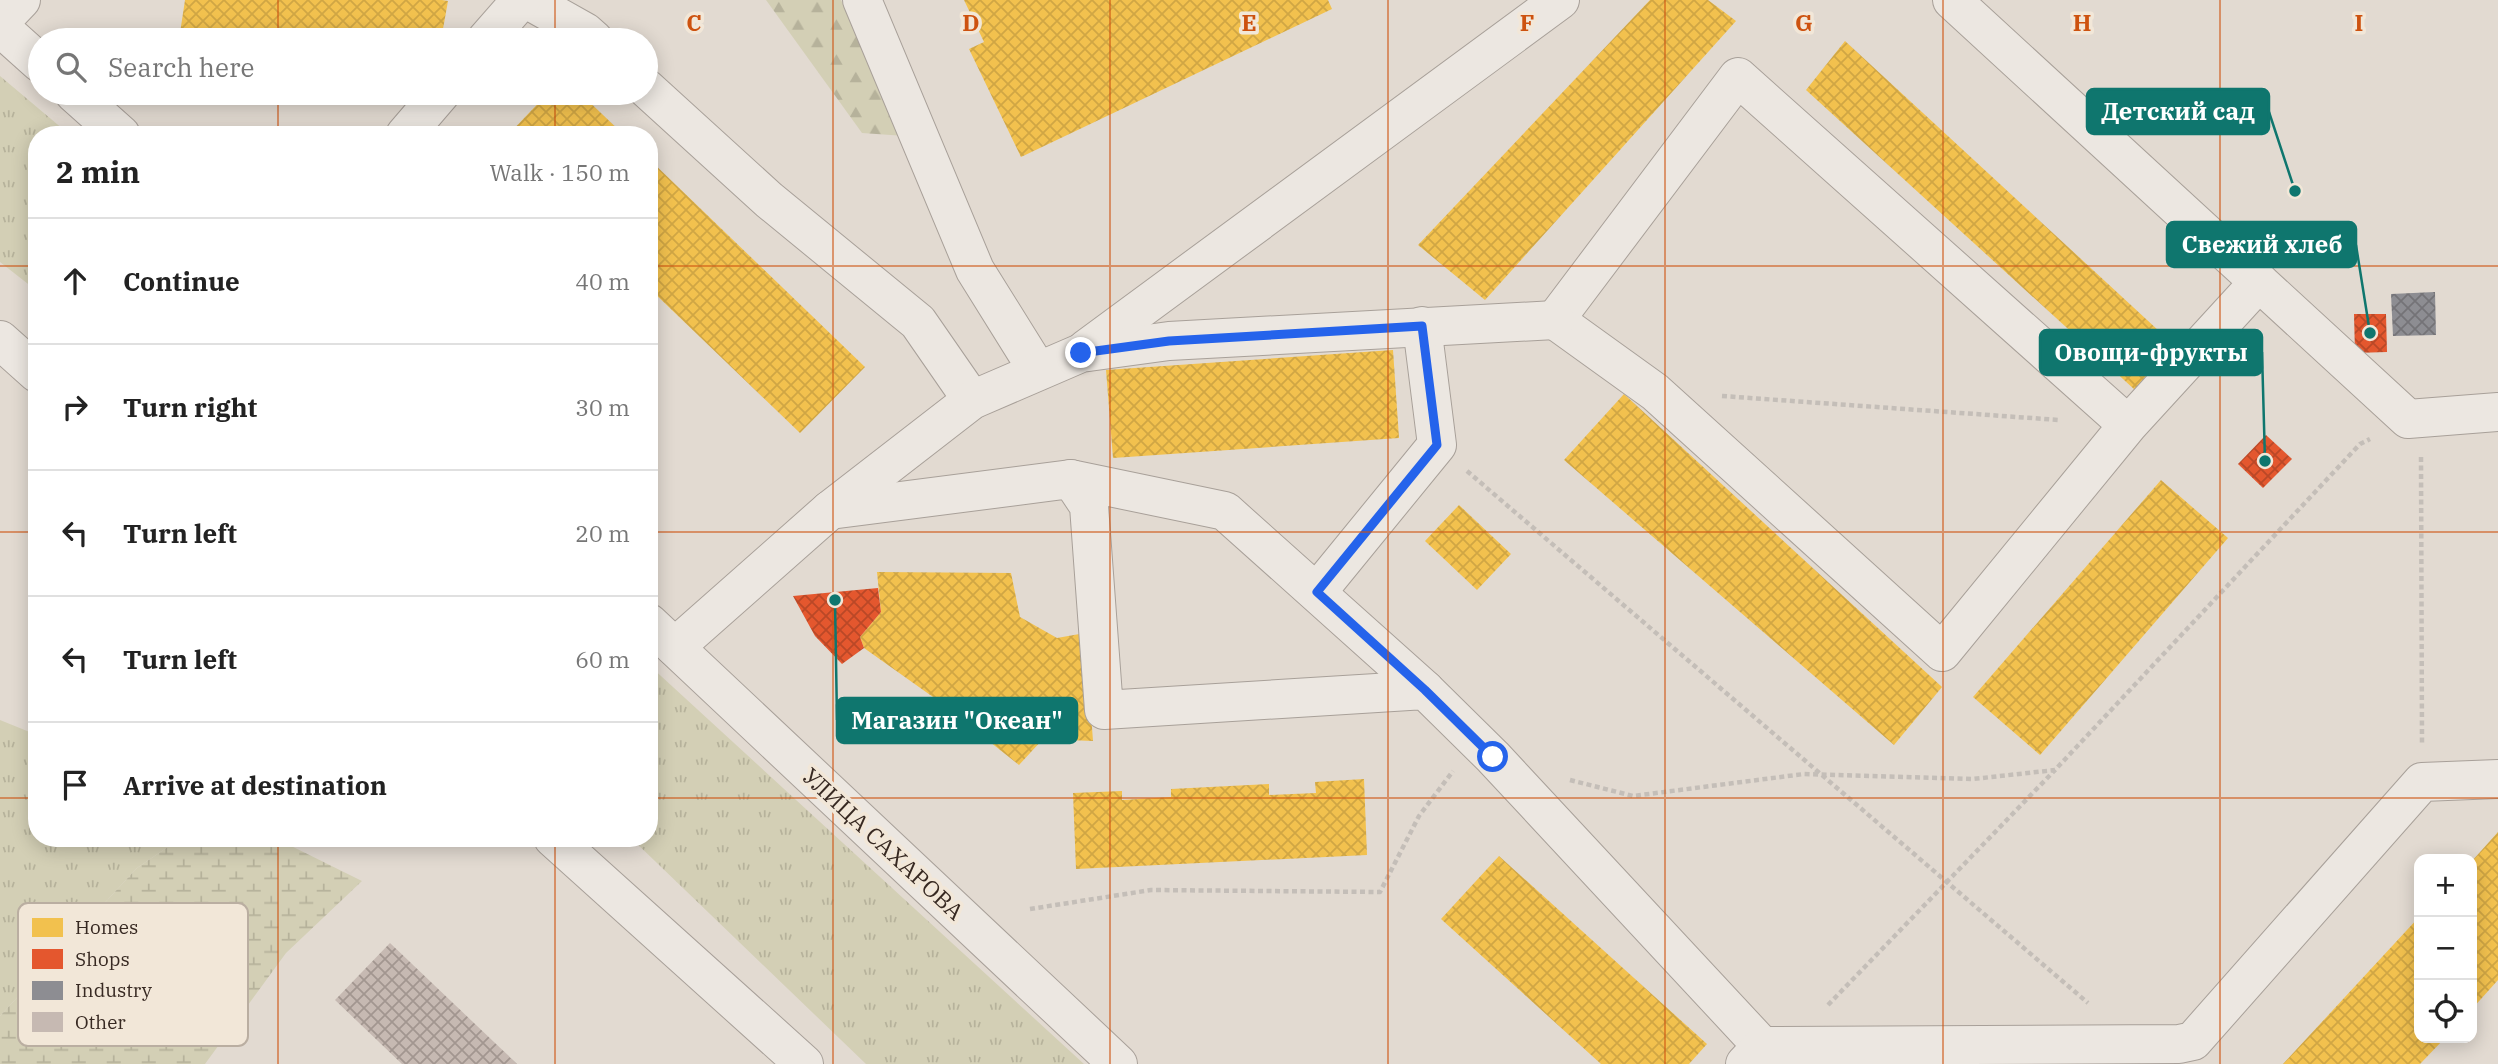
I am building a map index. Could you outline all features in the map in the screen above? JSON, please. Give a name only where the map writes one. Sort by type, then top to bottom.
[{"type":"street","points":[[0,22],[21,0]]},
{"type":"street","points":[[496,28],[521,0]]},
{"type":"street","points":[[862,0],[975,270],[1038,371]]},
{"type":"street","points":[[662,635],[972,400],[1081,353],[1560,0]]},
{"type":"street","points":[[1952,0],[2259,282],[2414,418],[2498,412]]},
{"type":"street","points":[[552,6],[579,28]]},
{"type":"street","points":[[0,27],[28,52]]},
{"type":"street","points":[[1555,320],[1738,77],[2128,425]]},
{"type":"street","points":[[658,99],[769,201],[918,323],[972,400]]},
{"type":"street","points":[[87,105],[111,126]]},
{"type":"street","points":[[413,126],[431,105]]},
{"type":"street","points":[[1081,353],[1169,341],[1555,320],[1655,392],[1942,652],[2128,425],[2259,282]]},
{"type":"street","points":[[1317,592],[1437,445],[1422,326]]},
{"type":"street","points":[[0,340],[28,365]]},
{"type":"street","points":[[830,510],[1071,479],[1225,511],[1425,690],[1493,757],[1765,1052],[2179,1044],[2196,1052],[2422,782],[2498,779]]},
{"type":"street","points":[[1071,479],[1089,506],[1104,710],[1425,690]]},
{"type":"street","name":"УЛИЦА САХАРОВА","points":[[662,635],[1118,1064]]},
{"type":"street","points":[[562,847],[763,1051],[804,1064]]},
{"type":"path","points":[[1655,392],[2128,425]]},
{"type":"path","points":[[1765,1052],[1947,882],[2360,444],[2414,418],[2422,782]]},
{"type":"path","points":[[1437,445],[2136,1045]]},
{"type":"path","points":[[1030,909],[1152,890],[1380,892],[1419,816],[1462,758],[1493,757]]},
{"type":"path","points":[[1560,778],[1633,796],[1804,774],[1973,779],[2055,770]]},
{"type":"green space","points":[[766,0],[841,0],[905,136],[862,133]]},
{"type":"green space","points":[[0,76],[28,100],[28,105],[34,105],[59,126],[28,126],[28,284],[0,262]]},
{"type":"green space","points":[[658,673],[1084,1064],[866,1064],[640,847],[658,847]]},
{"type":"green space","points":[[0,720],[28,731],[28,847],[168,847],[137,868],[105,903],[18,903],[18,997],[0,1016]]},
{"type":"green space","points":[[168,847],[293,847],[362,881],[286,953],[248,1005],[248,903],[105,903],[137,868]]},
{"type":"green space","points":[[18,997],[18,1046],[218,1046],[205,1064],[0,1064],[0,1016]]},
{"type":"building: Homes","points":[[185,0],[448,1],[443,28],[181,28]]},
{"type":"building: Homes","points":[[964,0],[1328,0],[1332,9],[1021,157],[969,49],[984,42]]},
{"type":"building: Homes","points":[[1650,0],[1708,0],[1736,21],[1485,300],[1418,245]]},
{"type":"building: Homes","points":[[1845,41],[2172,343],[2135,390],[1806,90]]},
{"type":"building: Homes","points":[[537,105],[593,105],[615,126],[517,126]]},
{"type":"building: Homes","points":[[658,168],[865,367],[800,433],[658,297]]},
{"type":"building: Homes","points":[[1393,350],[1399,438],[1113,458],[1106,370]]},
{"type":"building: Homes","points":[[1624,394],[1942,687],[1894,745],[1564,460]]},
{"type":"building: Homes","points":[[2161,480],[2228,538],[2040,755],[1973,697]]},
{"type":"building: Homes","points":[[1459,505],[1511,554],[1477,590],[1425,541]]},
{"type":"building: Homes","points":[[877,572],[1011,573],[1020,617],[1057,638],[1085,633],[1093,741],[1043,739],[1019,765],[990,742],[952,719],[938,733],[933,697],[864,648],[860,637],[881,612]]},
{"type":"building: Homes","points":[[1364,779],[1367,855],[1076,869],[1073,793],[1122,791],[1122,800],[1171,797],[1171,789],[1269,784],[1269,795],[1316,793],[1315,782]]},
{"type":"building: Homes","points":[[2498,832],[2498,980],[2477,1003],[2477,917],[2477,855]]},
{"type":"building: Homes","points":[[1499,856],[1707,1044],[1689,1064],[1601,1064],[1441,919]]},
{"type":"building: Homes","points":[[2414,922],[2414,1043],[2440,1043],[2420,1064],[2283,1064]]},
{"type":"building: Shops","points":[[2354,314],[2386,314],[2387,352],[2355,353]]},
{"type":"building: Shops","points":[[2266,435],[2292,459],[2263,488],[2238,464]]},
{"type":"building: Shops","points":[[878,588],[881,612],[860,637],[864,648],[842,664],[815,636],[793,596]]},
{"type":"building: Industry","points":[[2435,292],[2436,335],[2393,336],[2391,294]]},
{"type":"building: Other","points":[[390,943],[517,1064],[402,1064],[335,1000]]},
{"type":"place","name":"Детский сад","points":[[2295,191]]},
{"type":"place","name":"Свежий хлеб","points":[[2370,333]]},
{"type":"place","name":"Овощи-фрукты","points":[[2265,461]]},
{"type":"place","name":"Магазин \"Океан\"","points":[[835,600]]},
{"type":"route","points":[[1081,353],[1169,341],[1422,326],[1437,445],[1317,592],[1425,690],[1493,757]]}]
